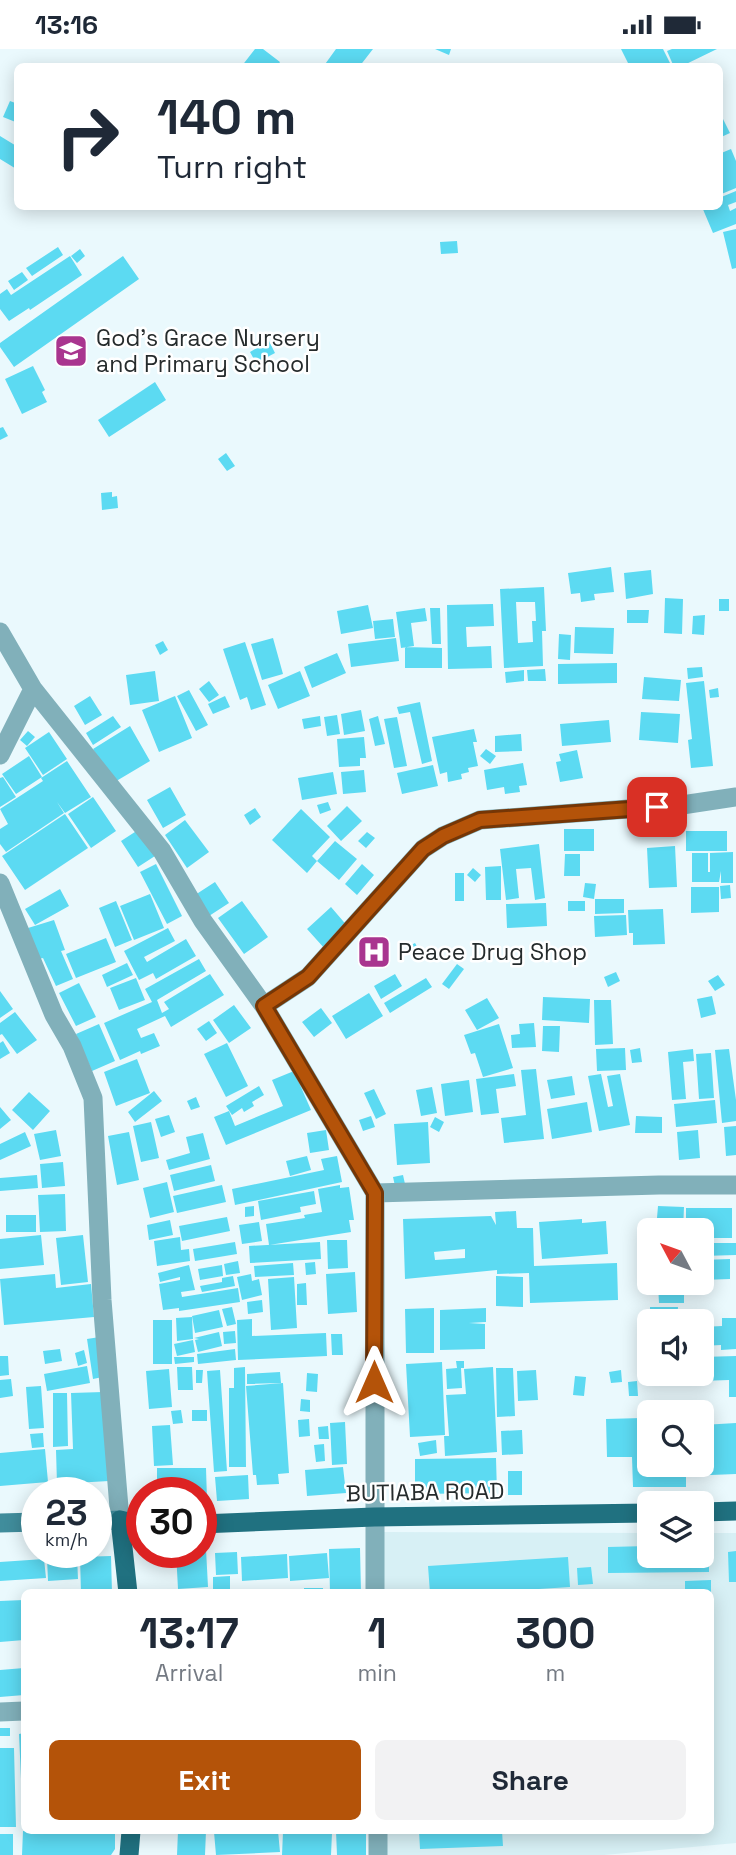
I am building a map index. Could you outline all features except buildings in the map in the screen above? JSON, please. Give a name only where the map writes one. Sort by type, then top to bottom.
[{"type":"main road","points":[[714,1512],[736,1511]]},
{"type":"main road","name":"BUTIABA ROAD","points":[[217,1523],[374,1517],[637,1513]]},
{"type":"main road","points":[[112,1520],[126,1521]]},
{"type":"main road","points":[[120,1520],[128,1589]]},
{"type":"main road","points":[[0,1523],[21,1522]]},
{"type":"main road","points":[[129,1855],[131,1834]]},
{"type":"street","points":[[0,632],[33,689],[162,851],[203,921],[264,1006],[375,1193],[375,1589]]},
{"type":"street","points":[[0,755],[33,689]]},
{"type":"street","points":[[264,1006],[308,977],[423,849],[443,836],[480,820],[682,806],[736,797]]},
{"type":"street","points":[[0,883],[54,1014],[72,1046],[93,1098],[102,1300],[120,1520]]},
{"type":"street","points":[[375,1193],[736,1185]]},
{"type":"street","points":[[0,1712],[21,1711]]},
{"type":"street","points":[[378,1834],[378,1855]]},
{"type":"shaded area","points":[[381,1532],[637,1533],[637,1568],[714,1568],[714,1533],[736,1533],[736,1843],[604,1855],[386,1855],[385,1834],[714,1834],[714,1589],[381,1589]]},
{"type":"place","name":"God's Grace Nursery and Primary School","points":[[71,351]]},
{"type":"place","name":"Peace Drug Shop","points":[[374,952]]},
{"type":"route","points":[[374,1382],[375,1193],[264,1006],[308,977],[423,849],[443,836],[480,820],[657,807]]}]
